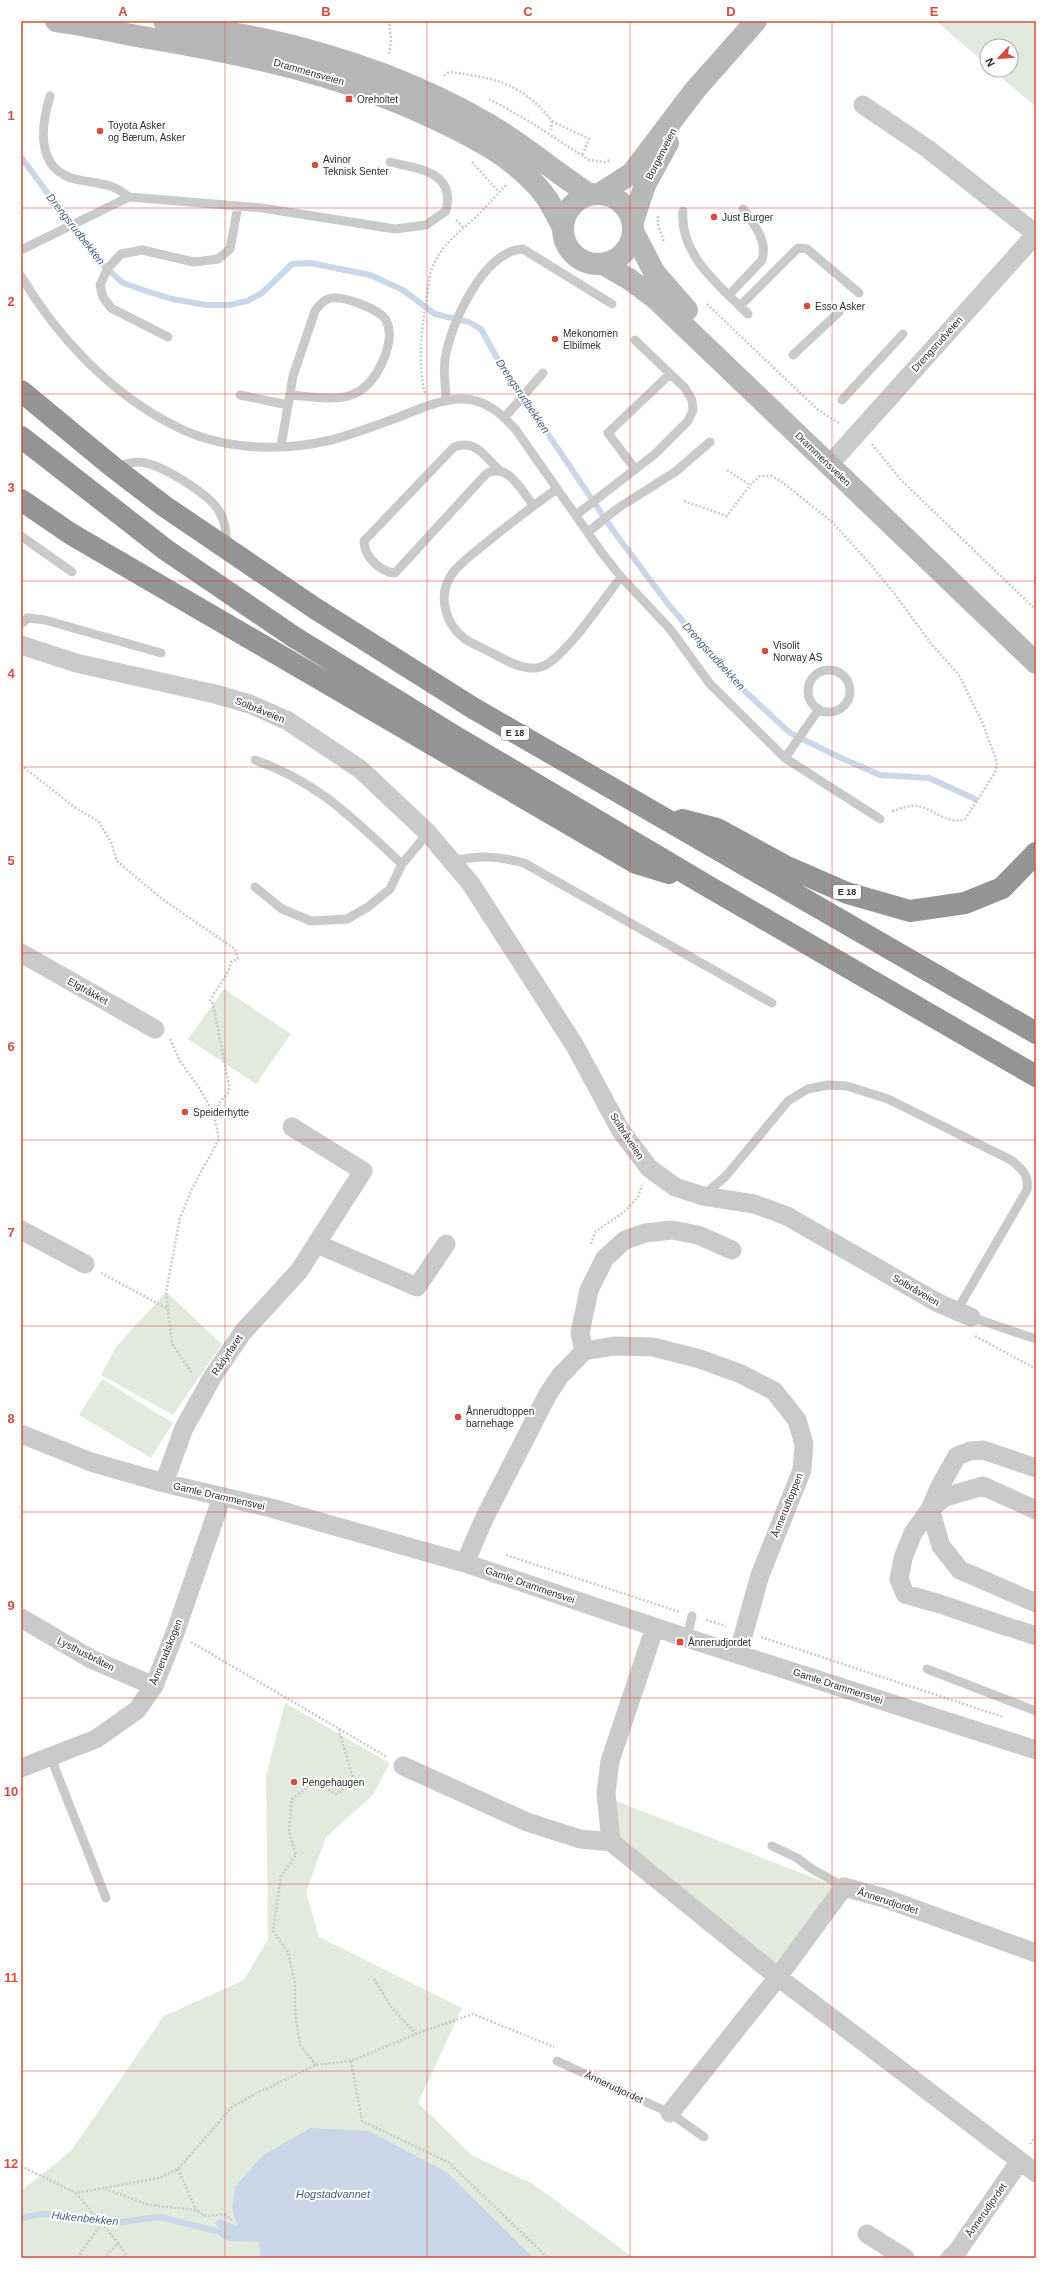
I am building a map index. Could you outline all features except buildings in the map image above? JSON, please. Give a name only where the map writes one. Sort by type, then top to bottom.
[{"type":"highway","name":"E 18","points":[[21,390],[113,467],[228,550],[316,609],[473,708],[1036,1033]]},
{"type":"highway","points":[[21,437],[166,550],[294,637],[456,737],[704,884],[1036,1076]]},
{"type":"highway","points":[[21,500],[71,534],[636,863],[704,884]]},
{"type":"highway","name":"E 18","points":[[654,813],[717,829],[785,866],[840,890],[910,911],[965,903],[1002,888],[1036,853]]},
{"type":"main road","name":"Drammensveien","points":[[56,21],[247,55],[327,76],[370,91],[455,128],[508,159],[539,187],[562,228]]},
{"type":"main road","name":"Drammensveien","points":[[164,21],[259,38],[308,50],[355,65],[398,82],[444,102],[494,128],[595,193]]},
{"type":"main road","name":"Borgenveien","points":[[595,193],[632,172],[695,90],[756,21]]},
{"type":"main road","name":"Borgenveien","points":[[633,227],[645,186],[695,90]]},
{"type":"main road","points":[[595,193],[612,196],[621,201],[629,210],[633,227],[631,244],[624,253],[614,261],[603,264],[591,264],[575,255],[564,240],[562,228],[565,216],[571,206],[579,198],[595,193]]},
{"type":"main road","name":"Drammensveien","points":[[633,227],[654,272],[682,305],[1036,649]]},
{"type":"main road","name":"Drammensveien","points":[[603,264],[630,279],[656,299],[1036,663]]},
{"type":"street","name":"Drengsrudveien","points":[[838,455],[1036,234],[928,149],[863,105]]},
{"type":"street","name":"Solbråveien","points":[[21,645],[76,663],[215,694],[250,704],[276,715],[324,744],[360,769],[428,833],[453,861],[485,903],[575,1046],[621,1131],[648,1168],[675,1187],[703,1196],[754,1204],[787,1216],[964,1314]]},
{"type":"street","name":"Elgtråkket","points":[[21,953],[155,1029]]},
{"type":"street","name":"Rådyrfaret","points":[[164,1484],[184,1428],[207,1388],[243,1332],[299,1271],[363,1171],[292,1127]]},
{"type":"street","points":[[21,1230],[85,1264]]},
{"type":"street","points":[[465,1563],[484,1519],[548,1394],[560,1376],[584,1351],[580,1333],[589,1290],[605,1258],[625,1240],[645,1233],[672,1230],[698,1235],[732,1250]]},
{"type":"street","points":[[317,1244],[417,1287],[446,1244]]},
{"type":"street","name":"Ånnerudtoppen","points":[[584,1351],[614,1346],[653,1347],[700,1359],[741,1374],[774,1391],[797,1420],[804,1444],[802,1470],[760,1575],[738,1654]]},
{"type":"street","name":"Gamle Drammensvei","points":[[21,1434],[91,1462],[164,1484],[271,1508],[465,1563],[687,1638],[1036,1750]]},
{"type":"street","points":[[1036,1468],[983,1450],[970,1451],[957,1456],[940,1486],[930,1509],[913,1533],[903,1558],[899,1579],[905,1594],[1036,1636]]},
{"type":"street","points":[[930,1509],[945,1497],[983,1486],[1036,1510]]},
{"type":"street","name":"Ånnerudskogen","points":[[21,1768],[51,1758],[96,1739],[116,1726],[136,1710],[154,1686],[175,1633],[222,1497]]},
{"type":"street","points":[[930,1509],[942,1546],[960,1570],[1036,1603]]},
{"type":"street","name":"Lysthusbråten","points":[[21,1618],[91,1659],[154,1686]]},
{"type":"street","points":[[611,1842],[606,1793],[610,1761],[656,1627]]},
{"type":"street","points":[[403,1766],[527,1822],[580,1839],[611,1842],[778,1977],[1036,2173]]},
{"type":"street","name":"Ånnerudjordet","points":[[670,2113],[778,1977],[844,1887],[884,1898],[1036,1953]]},
{"type":"street","name":"Ånnerudjordet","points":[[950,2258],[956,2253],[1020,2161]]},
{"type":"street","points":[[868,2234],[905,2258]]},
{"type":"lane","points":[[50,96],[43,131],[44,147],[53,167],[72,178],[114,187],[129,197],[262,208],[395,229],[426,225],[446,211],[448,202],[447,193],[438,176],[426,171],[390,162]]},
{"type":"lane","points":[[21,250],[36,241],[129,197]]},
{"type":"lane","points":[[168,337],[111,308],[103,297],[100,285],[108,268],[121,254],[142,250],[194,262],[218,259],[230,250],[238,206]]},
{"type":"lane","points":[[729,295],[762,260],[764,253],[761,237],[743,209]]},
{"type":"lane","points":[[683,211],[683,232],[688,247],[710,276],[748,314]]},
{"type":"lane","points":[[740,306],[798,248],[807,249],[859,293]]},
{"type":"lane","points":[[446,400],[445,360],[453,329],[461,309],[492,263],[506,252],[515,249],[523,249],[567,278],[612,304]]},
{"type":"lane","points":[[21,276],[50,320],[104,377],[152,413],[176,427],[229,444],[255,447],[310,444],[352,434],[428,405],[446,400],[475,400],[489,405],[505,417],[620,577],[670,629],[710,684],[785,758],[880,819]]},
{"type":"lane","points":[[240,395],[289,400],[336,399],[351,396],[360,392],[378,372],[388,347],[389,327],[386,319],[380,313],[343,298],[328,298],[320,304],[315,311],[293,376],[289,400],[281,446]]},
{"type":"lane","points":[[793,355],[839,312]]},
{"type":"lane","points":[[842,400],[903,334]]},
{"type":"lane","points":[[576,515],[655,454],[688,421],[693,410],[692,400],[685,388],[636,340]]},
{"type":"lane","points":[[505,417],[543,373]]},
{"type":"lane","points":[[635,469],[608,433],[670,374]]},
{"type":"lane","points":[[588,532],[618,508],[675,472],[710,442]]},
{"type":"lane","points":[[499,470],[486,474],[395,573],[387,572],[371,559],[364,549],[364,541],[454,447],[464,444],[474,445],[499,470],[513,478],[533,505]]},
{"type":"lane","points":[[113,467],[138,462],[149,464],[168,472],[203,495],[214,504],[220,513],[225,526],[228,550]]},
{"type":"lane","points":[[557,489],[533,505],[477,550],[454,571],[447,584],[443,601],[448,620],[466,639],[507,660],[528,668],[540,667],[552,660],[567,646],[620,577]]},
{"type":"lane","points":[[21,536],[72,572]]},
{"type":"lane","points":[[21,624],[28,618],[45,620],[160,653]]},
{"type":"lane","points":[[829,669],[840,674],[850,685],[850,698],[842,707],[830,712],[819,709],[809,697],[810,683],[817,673],[829,669]]},
{"type":"lane","points":[[785,758],[819,709]]},
{"type":"lane","points":[[255,760],[282,770],[312,786],[344,810],[402,864]]},
{"type":"lane","points":[[255,887],[282,910],[310,922],[347,919],[368,907],[390,888],[402,864],[428,833]]},
{"type":"lane","points":[[453,861],[474,856],[498,856],[524,863],[772,1003]]},
{"type":"lane","points":[[703,1196],[726,1176],[788,1101],[808,1089],[828,1086],[847,1086],[888,1099],[1011,1160],[1025,1172],[1029,1179],[1027,1190],[964,1314],[1036,1339]]},
{"type":"lane","points":[[687,1638],[692,1616]]},
{"type":"lane","points":[[927,1669],[1036,1711]]},
{"type":"lane","points":[[51,1758],[106,1898]]},
{"type":"lane","points":[[772,1846],[797,1858],[812,1869],[844,1887]]},
{"type":"lane","name":"Ånnerudjordet","points":[[557,2061],[670,2113],[704,2137]]},
{"type":"path","points":[[389,21],[391,41],[389,54]]},
{"type":"path","points":[[444,76],[449,72],[478,75],[504,83],[524,92],[542,108],[552,121],[589,139],[582,156]]},
{"type":"path","points":[[551,130],[552,121]]},
{"type":"path","points":[[428,405],[421,376],[424,322],[430,274],[440,250],[449,240],[480,213],[506,184]]},
{"type":"path","points":[[858,432],[873,446],[901,480],[1036,610]]},
{"type":"path","points":[[727,470],[750,485]]},
{"type":"path","points":[[684,501],[727,516],[750,485],[760,476],[771,476],[812,504],[832,522],[876,570],[932,645],[959,674],[995,752],[996,771],[966,818],[961,820],[947,818],[918,806],[908,806],[890,812],[880,819]]},
{"type":"path","points":[[21,765],[74,807],[98,821],[111,842],[117,861],[162,899],[235,949],[238,959],[231,962],[229,971],[216,989],[210,1001],[213,1004],[220,1034],[229,1086],[228,1093],[220,1102],[214,1114]]},
{"type":"path","points":[[155,1029],[172,1040],[180,1061],[200,1089],[214,1114],[219,1139],[192,1189],[180,1218],[172,1253],[166,1292],[172,1344],[197,1380],[207,1388]]},
{"type":"path","points":[[85,1264],[168,1309]]},
{"type":"path","points":[[964,1314],[964,1331],[1036,1369]]},
{"type":"path","points":[[175,1633],[403,1766]]},
{"type":"path","points":[[316,2065],[300,2045],[295,2012],[295,1983],[288,1952],[273,1931],[281,1876],[296,1854],[289,1832],[292,1799],[316,1782],[336,1794],[354,1782],[338,1727]]},
{"type":"path","points":[[374,1979],[392,2008],[416,2034]]},
{"type":"path","points":[[76,2193],[105,2189],[159,2178],[178,2169],[232,2107],[316,2065],[351,2061],[416,2034],[473,2014],[560,2050]]},
{"type":"path","points":[[351,2061],[362,2121],[448,2162],[548,2258]]},
{"type":"path","points":[[21,2166],[76,2193],[118,2243],[128,2258]]},
{"type":"path","points":[[178,2169],[196,2210]]},
{"type":"path","points":[[105,2189],[149,2205],[196,2210],[206,2216],[224,2214],[233,2221]]},
{"type":"path","points":[[77,2258],[101,2223]]},
{"type":"path","points":[[104,2258],[118,2243]]},
{"type":"shaded area","points":[[936,21],[1036,21],[1036,107],[1002,78],[1019,78],[1019,38],[979,38],[979,58]]},
{"type":"shaded area","points":[[224,989],[291,1034],[256,1084],[188,1039]]},
{"type":"shaded area","points":[[166,1292],[222,1344],[173,1415],[101,1375],[116,1347]]},
{"type":"shaded area","points":[[102,1379],[173,1423],[151,1458],[79,1415]]},
{"type":"shaded area","points":[[285,1703],[390,1763],[372,1796],[326,1837],[306,1892],[319,1937],[462,2008],[418,2103],[473,2156],[533,2184],[634,2258],[534,2258],[448,2173],[232,2208],[237,2227],[220,2229],[220,2237],[229,2241],[259,2242],[260,2258],[21,2258],[21,2191],[71,2151],[164,2016],[244,1980],[268,1939],[266,1776]]},
{"type":"shaded area","points":[[611,1799],[835,1886],[771,1974],[608,1849]]},
{"type":"water","name":"Hogstadvannet","points":[[310,2128],[369,2131],[448,2173],[534,2258],[260,2258],[259,2242],[229,2241],[220,2237],[220,2229],[215,2223],[220,2219],[237,2226],[232,2208],[235,2187],[262,2156]]},
{"type":"waterway","name":"Drengsrudbekken","points":[[21,157],[85,244],[100,262],[123,283],[172,299],[206,305],[229,305],[247,301],[262,293],[292,264],[310,263],[370,275],[403,290],[435,314],[469,322],[481,329],[498,360],[612,529],[668,604],[736,683],[790,733],[839,757],[880,775],[929,778],[975,799]]},
{"type":"waterway","name":"Hukenbekken","points":[[21,2221],[23,2218],[40,2214],[59,2214],[74,2218],[93,2219],[113,2223],[160,2217],[220,2232]]},
{"type":"place","name":"Oreholtet","points":[[349,99]]},
{"type":"place","name":"Toyota Asker og Bærum, Asker","points":[[100,131]]},
{"type":"place","name":"Avinor Teknisk Senter","points":[[315,165]]},
{"type":"place","name":"Just Burger","points":[[714,217]]},
{"type":"place","name":"Esso Asker","points":[[807,306]]},
{"type":"place","name":"Mekonomen Elbilmek","points":[[555,339]]},
{"type":"place","name":"Visolit Norway AS","points":[[765,651]]},
{"type":"place","name":"Speiderhytte","points":[[185,1112]]},
{"type":"place","name":"Ånnerudtoppen barnehage","points":[[458,1417]]},
{"type":"place","name":"Ånnerudjordet","points":[[680,1642]]},
{"type":"place","name":"Pengehaugen","points":[[294,1782]]}]
